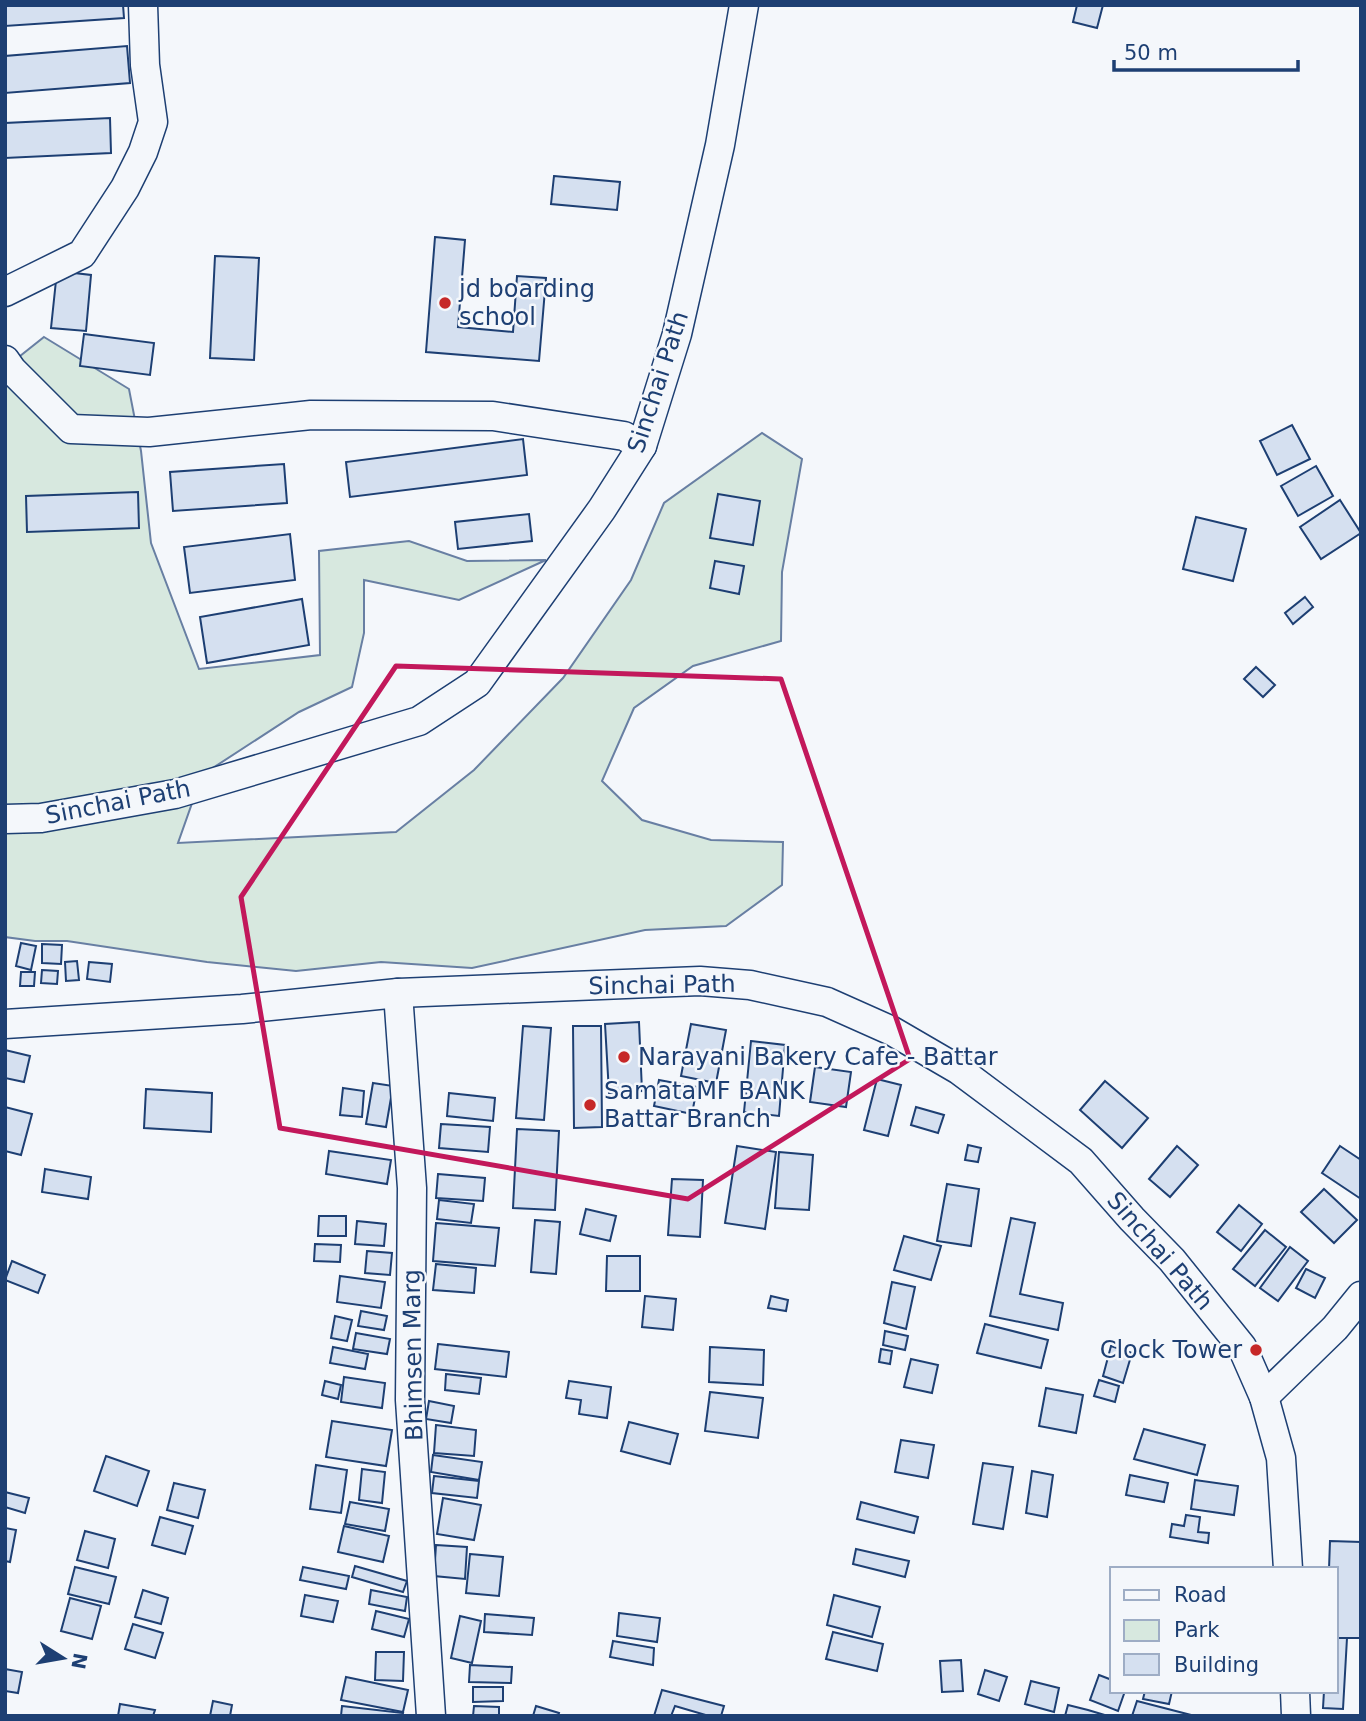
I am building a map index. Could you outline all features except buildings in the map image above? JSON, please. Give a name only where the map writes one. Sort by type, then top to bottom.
[{"type":"street","points":[[5,292],[82,254],[125,188],[143,152],[153,122],[145,65],[143,5]]},
{"type":"street","name":"Sinchai Path","points":[[5,819],[41,818],[175,794],[419,721],[477,683],[602,509],[642,446],[677,334],[720,145],[744,5]]},
{"type":"street","points":[[5,360],[71,429],[149,432],[311,415],[493,416],[624,436],[642,446]]},
{"type":"street","name":"Sinchai Path","points":[[5,1024],[242,1009],[398,993],[701,981],[750,985],[827,1002],[892,1031],[959,1070],[1081,1161],[1172,1260],[1242,1347],[1264,1397],[1281,1458],[1287,1567]]},
{"type":"street","name":"Bhimsen Marg","points":[[398,993],[412,1188],[410,1401],[431,1716]]},
{"type":"street","points":[[1264,1397],[1335,1328],[1361,1296]]},
{"type":"street","points":[[1295,1693],[1296,1716]]},
{"type":"highlighted area","points":[[396,666],[781,679],[910,1059],[688,1199],[280,1128],[241,897]]},
{"type":"green space","points":[[44,337],[129,389],[141,451],[151,543],[199,669],[320,655],[319,551],[409,541],[467,561],[546,560],[459,600],[364,580],[364,633],[352,687],[299,712],[202,775],[178,843],[396,832],[474,770],[563,678],[631,580],[664,503],[762,433],[802,459],[782,572],[781,641],[693,666],[634,708],[602,781],[642,820],[711,840],[783,842],[782,885],[726,926],[645,930],[472,968],[381,962],[296,971],[207,962],[67,941],[5,937],[5,368]]},
{"type":"place","name":"jd boarding school","points":[[445,303]]},
{"type":"place","name":"Narayani Bakery Cafe - Battar","points":[[624,1057]]},
{"type":"place","name":"SamataMF BANK Battar Branch","points":[[590,1105]]},
{"type":"place","name":"Clock Tower","points":[[1256,1350]]}]
